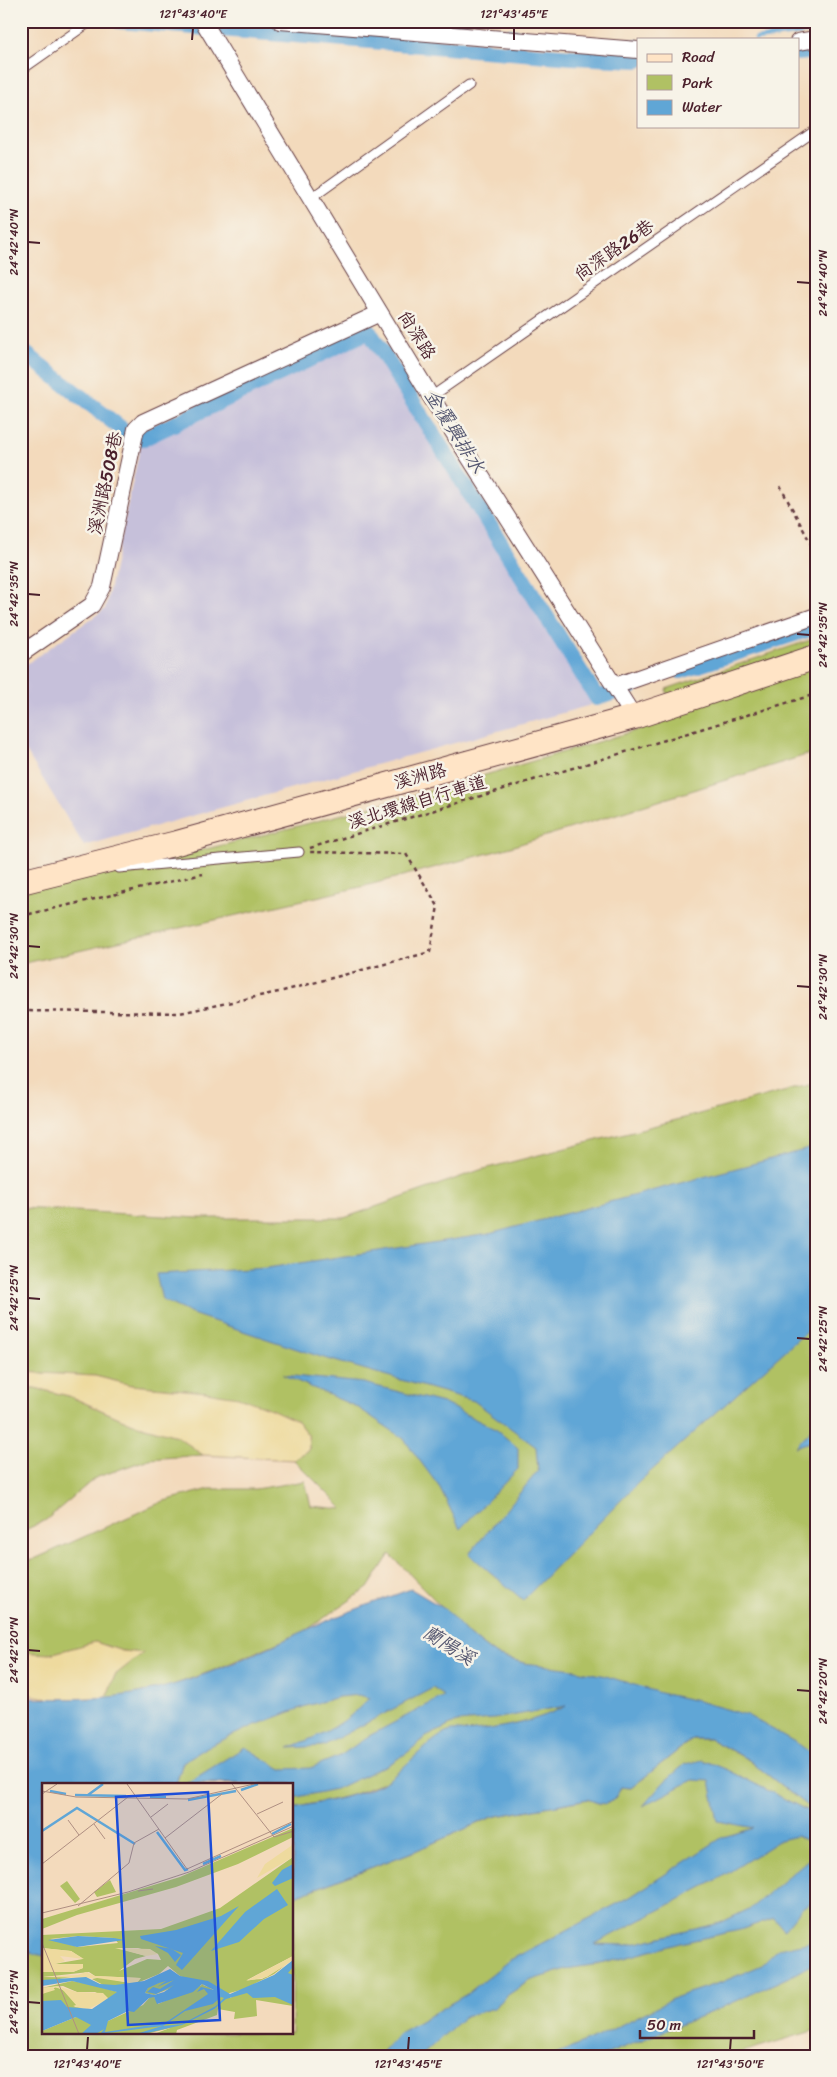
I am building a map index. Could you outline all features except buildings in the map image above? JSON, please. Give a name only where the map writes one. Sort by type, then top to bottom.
[{"type":"street","name":"尚深路","points":[[203,21],[431,397],[634,717]]},
{"type":"street","points":[[280,21],[637,50]]},
{"type":"street","points":[[800,42],[816,38]]},
{"type":"street","name":"溪洲路508巷","points":[[21,654],[92,605],[102,587],[136,429],[143,422],[380,313]]},
{"type":"street","points":[[616,686],[816,616]]},
{"type":"street","name":"溪洲路","points":[[21,882],[64,873],[634,717],[816,657]]},
{"type":"lane","points":[[21,70],[91,21]]},
{"type":"lane","points":[[310,199],[469,85]]},
{"type":"lane","name":"尚深路26巷","points":[[431,397],[816,130]]},
{"type":"lane","points":[[64,873],[299,852]]},
{"type":"path","points":[[780,486],[816,553]]},
{"type":"path","name":"溪北環線自行車道","points":[[299,852],[816,694]]},
{"type":"path","points":[[21,1011],[180,1013],[283,991],[430,952],[438,906],[406,854],[299,852]]},
{"type":"path","points":[[21,916],[203,874]]},
{"type":"shaded area","points":[[367,338],[585,688],[591,705],[84,846],[21,743],[21,668],[105,609],[141,443]]},
{"type":"green space","points":[[816,638],[816,752],[504,849],[365,886],[21,964],[21,891],[268,834],[512,767],[673,719],[666,689]]},
{"type":"green space","points":[[816,1082],[816,1776],[524,1663],[496,1655],[469,1635],[390,1554],[368,1588],[305,1631],[212,1671],[167,1687],[106,1698],[115,1675],[142,1653],[122,1651],[95,1642],[50,1654],[21,1652],[21,1562],[32,1560],[164,1501],[210,1489],[255,1489],[305,1481],[311,1506],[343,1509],[294,1460],[309,1449],[308,1435],[297,1421],[206,1392],[131,1385],[95,1376],[21,1372],[21,1208],[198,1218],[344,1218],[480,1170]]},
{"type":"green space","points":[[21,1387],[35,1388],[69,1396],[131,1423],[177,1436],[203,1455],[149,1459],[95,1478],[46,1520],[21,1532]]},
{"type":"green space","points":[[389,1674],[569,1705],[533,1741],[385,1782],[349,1796],[294,1808],[294,1783],[176,1783],[183,1762],[206,1739]]},
{"type":"green space","points":[[692,1739],[710,1739],[749,1760],[816,1813],[816,1815],[729,1771],[796,1836],[816,1844],[816,2030],[729,2056],[21,2056],[21,1934],[42,1916],[42,2034],[294,2034],[294,1897],[415,1851],[492,1817],[588,1799],[600,1804],[621,1787],[631,1788]]},
{"type":"sand","points":[[21,1372],[95,1376],[131,1385],[238,1397],[297,1421],[308,1435],[309,1449],[294,1460],[203,1455],[177,1436],[131,1423],[69,1396],[35,1388],[21,1387]]},
{"type":"sand","points":[[95,1642],[122,1651],[143,1653],[115,1675],[106,1698],[51,1699],[21,1693],[21,1652],[50,1654]]},
{"type":"water","points":[[816,1147],[816,1323],[640,1481],[523,1600],[469,1554],[538,1471],[536,1447],[474,1401],[321,1357],[192,1314],[162,1300],[156,1274],[267,1268],[489,1234]]},
{"type":"water","points":[[283,1375],[364,1383],[443,1403],[497,1430],[518,1448],[518,1469],[460,1529],[440,1488],[403,1438],[357,1407]]},
{"type":"water","points":[[816,1424],[816,1440],[795,1447]]},
{"type":"water","name":"蘭陽溪","points":[[411,1589],[445,1609],[469,1635],[496,1655],[524,1663],[566,1668],[606,1676],[660,1693],[698,1701],[747,1715],[800,1745],[816,1757],[816,1813],[749,1760],[710,1739],[692,1739],[631,1788],[621,1787],[615,1798],[608,1803],[599,1803],[588,1799],[492,1817],[415,1851],[294,1897],[294,1808],[342,1798],[378,1786],[395,1775],[434,1740],[448,1732],[471,1731],[510,1725],[544,1716],[566,1706],[494,1719],[457,1722],[426,1737],[407,1753],[391,1763],[336,1789],[294,1798],[294,1783],[187,1783],[245,1747],[281,1769],[310,1768],[340,1756],[367,1737],[444,1696],[433,1688],[323,1746],[289,1748],[341,1723],[369,1698],[359,1695],[339,1697],[306,1706],[253,1726],[205,1748],[183,1762],[176,1783],[42,1783],[42,1955],[21,1950],[21,1698],[110,1697],[163,1688],[209,1672],[355,1609]]},
{"type":"water","points":[[703,1760],[728,1770],[816,1815],[816,1844],[796,1836],[780,1840],[720,1878],[595,1944],[628,1945],[720,1923],[751,1908],[816,1853],[816,1899],[802,1908],[784,1930],[774,1918],[740,1930],[605,1963],[566,1969],[529,1981],[508,1995],[494,2008],[465,2016],[421,2056],[379,2056],[399,2033],[467,1994],[508,1961],[630,1897],[723,1837],[754,1828],[718,1821],[710,1781],[693,1780],[643,1806],[664,1782],[685,1764]]},
{"type":"water","points":[[816,1936],[816,1962],[791,1976],[719,2009],[602,2056],[553,2056],[601,2035],[676,1997],[722,1982],[762,1965],[778,1949],[807,1943]]},
{"type":"waterway","points":[[119,21],[572,57],[637,60]]},
{"type":"waterway","points":[[426,21],[549,35]]},
{"type":"waterway","points":[[764,38],[816,31]]},
{"type":"waterway","points":[[626,41],[637,42]]},
{"type":"waterway","points":[[800,53],[816,51]]},
{"type":"waterway","name":"金覆興排水","points":[[21,350],[131,436],[144,438],[369,331],[597,698],[631,687]]},
{"type":"waterway","name":"金覆興排水","points":[[681,671],[816,627]]}]
